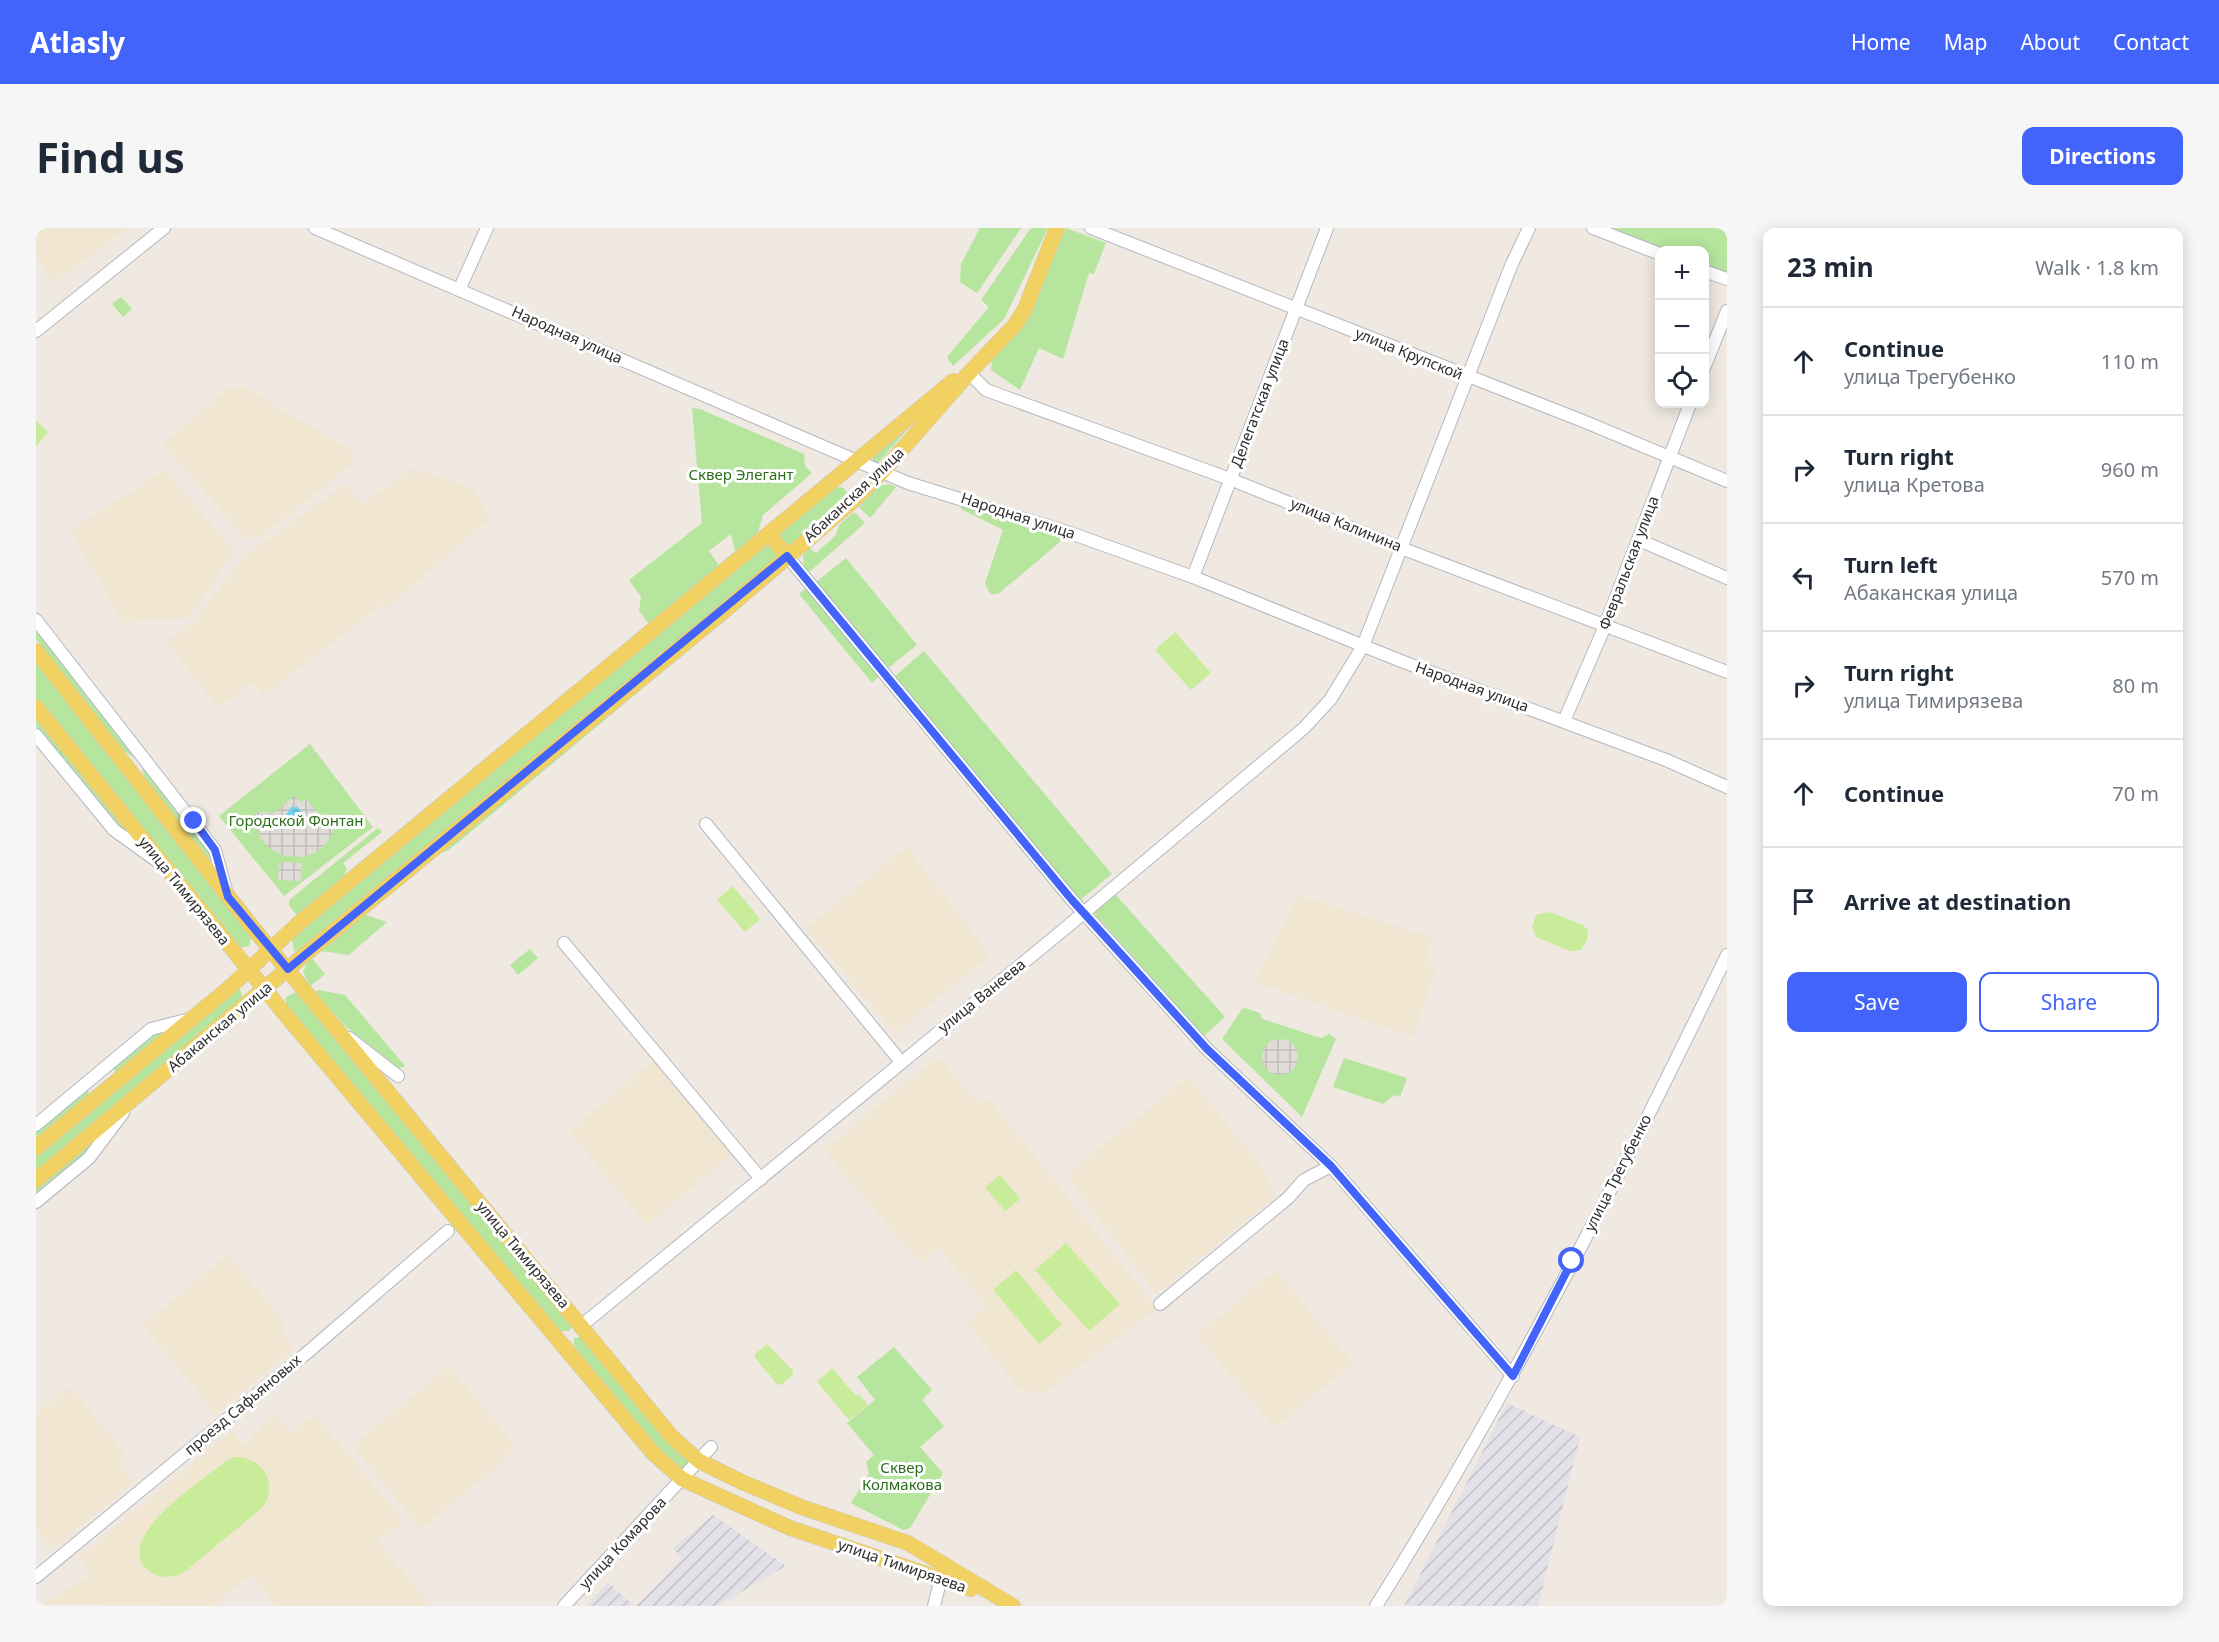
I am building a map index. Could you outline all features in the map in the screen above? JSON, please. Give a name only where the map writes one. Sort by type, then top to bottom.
[{"type":"main road","name":"Абаканская улица","points":[[36,1180],[854,500],[1015,325],[1025,309],[1057,228]]},
{"type":"main road","name":"Абаканская улица","points":[[36,1148],[192,1019],[298,924],[949,384],[969,373]]},
{"type":"main road","points":[[833,481],[843,479],[851,482],[854,500]]},
{"type":"main road","points":[[769,534],[787,556]]},
{"type":"main road","name":"улица Тимирязева","points":[[36,651],[270,949],[672,1437],[699,1461],[801,1507],[908,1543],[1010,1604]]},
{"type":"main road","name":"улица Тимирязева","points":[[36,707],[248,970],[654,1454],[682,1479],[790,1528],[941,1578],[1010,1604]]},
{"type":"main road","points":[[562,1343],[581,1326]]},
{"type":"main road","points":[[860,1552],[868,1549],[872,1543],[869,1528]]},
{"type":"street","points":[[36,332],[164,228]]},
{"type":"street","name":"Народная улица","points":[[315,228],[460,288],[908,483],[1073,534],[1193,578],[1363,646],[1676,764],[1727,787]]},
{"type":"street","points":[[460,288],[487,228]]},
{"type":"street","name":"улица Крупской","points":[[1091,228],[1468,378],[1583,421],[1727,481]]},
{"type":"street","name":"Делегатская улица","points":[[1193,578],[1327,228]]},
{"type":"street","name":"улица Ванеева","points":[[581,1326],[1084,912],[1304,728],[1330,700],[1363,646],[1510,266],[1529,228]]},
{"type":"street","points":[[1593,228],[1655,252]]},
{"type":"street","points":[[1709,273],[1727,279]]},
{"type":"street","points":[[1709,356],[1727,311]]},
{"type":"street","name":"улица Калинина","points":[[969,373],[987,390],[1230,478],[1401,548],[1727,672]]},
{"type":"street","name":"Февральская улица","points":[[1564,721],[1605,626],[1688,408]]},
{"type":"street","points":[[1639,540],[1727,578]]},
{"type":"street","points":[[787,556],[1084,912],[1207,1049],[1331,1166],[1513,1376]]},
{"type":"street","points":[[36,620],[215,850],[228,897]]},
{"type":"street","points":[[36,735],[114,830],[167,869]]},
{"type":"street","points":[[706,824],[901,1062]]},
{"type":"street","points":[[564,943],[761,1179]]},
{"type":"street","name":"улица Трегубенко","points":[[1376,1606],[1513,1376],[1659,1094],[1727,954]]},
{"type":"street","points":[[36,1125],[151,1029],[192,1019]]},
{"type":"street","points":[[338,1030],[398,1076]]},
{"type":"street","points":[[36,1202],[88,1158],[131,1102]]},
{"type":"street","points":[[1160,1304],[1288,1198],[1304,1180],[1331,1166]]},
{"type":"street","name":"проезд Сафьяновых","points":[[36,1577],[308,1352],[448,1231]]},
{"type":"street","name":"улица Комарова","points":[[564,1606],[711,1447]]},
{"type":"street","points":[[934,1606],[941,1578]]},
{"type":"shaded area","points":[[36,228],[128,228],[53,283],[36,256]]},
{"type":"shaded area","points":[[230,387],[245,388],[353,451],[353,464],[261,536],[246,539],[163,444]]},
{"type":"shaded area","points":[[413,468],[474,488],[490,519],[387,608],[382,604],[264,696],[253,683],[217,708],[167,641],[191,624],[243,558],[346,483],[362,504]]},
{"type":"shaded area","points":[[165,470],[234,551],[190,617],[123,623],[71,530]]},
{"type":"shaded area","points":[[294,796],[301,802],[306,799],[319,814],[336,815],[333,832],[326,844],[315,853],[302,857],[281,855],[269,848],[260,837],[256,824],[256,812],[274,813]]},
{"type":"shaded area","points":[[907,847],[990,955],[895,1033],[806,928]]},
{"type":"shaded area","points":[[279,862],[302,863],[301,881],[278,880]]},
{"type":"shaded area","points":[[1297,895],[1431,937],[1426,964],[1436,968],[1413,1037],[1254,982]]},
{"type":"shaded area","points":[[1280,1039],[1293,1044],[1298,1057],[1293,1070],[1280,1075],[1267,1070],[1262,1057],[1267,1044]]},
{"type":"shaded area","points":[[938,1057],[979,1105],[988,1098],[1157,1309],[1045,1393],[1018,1389],[967,1322],[986,1305],[939,1248],[921,1264],[824,1150]]},
{"type":"shaded area","points":[[653,1061],[731,1155],[647,1225],[569,1132]]},
{"type":"shaded area","points":[[1188,1077],[1260,1164],[1276,1195],[1156,1294],[1066,1175]]},
{"type":"shaded area","points":[[228,1254],[287,1326],[281,1331],[295,1349],[216,1414],[143,1325]]},
{"type":"shaded area","points":[[1275,1270],[1353,1363],[1274,1428],[1197,1335]]},
{"type":"shaded area","points":[[449,1366],[515,1446],[497,1467],[421,1529],[352,1446]]},
{"type":"shaded area","points":[[70,1387],[127,1456],[118,1464],[134,1482],[54,1548],[36,1526],[36,1415]]},
{"type":"shaded area","points":[[1507,1403],[1580,1437],[1538,1606],[1404,1606]]},
{"type":"shaded area","points":[[275,1413],[292,1434],[314,1414],[405,1522],[378,1541],[428,1602],[424,1606],[277,1606],[251,1575],[213,1606],[45,1604],[91,1574],[78,1558],[232,1431],[244,1445]]},
{"type":"shaded area","points":[[713,1515],[786,1566],[717,1606],[636,1606],[682,1558],[673,1548]]},
{"type":"shaded area","points":[[608,1582],[634,1606],[586,1606]]},
{"type":"green space","points":[[980,228],[1021,228],[977,293],[960,282],[961,264]]},
{"type":"green space","points":[[1031,228],[1048,228],[1004,319],[953,366],[947,357],[989,307],[981,300]]},
{"type":"green space","points":[[1066,228],[1106,243],[1094,274],[1089,273],[1063,359],[1039,348],[1020,390],[991,370],[992,359],[1023,325]]},
{"type":"green space","points":[[1610,228],[1727,228],[1727,274],[1709,267],[1709,246],[1657,246]]},
{"type":"green space","points":[[121,297],[132,309],[123,317],[112,304]]},
{"type":"green space","name":"Сквер Элегант","points":[[692,408],[700,409],[804,454],[805,466],[812,473],[763,515],[756,538],[735,551],[731,534],[709,551],[718,564],[710,576],[649,624],[639,611],[641,597],[629,580],[702,523]]},
{"type":"green space","points":[[36,421],[48,432],[36,446]]},
{"type":"green space","points":[[912,424],[878,463],[873,461],[872,457]]},
{"type":"green space","points":[[889,484],[896,487],[870,518],[859,507],[879,486]]},
{"type":"green space","points":[[837,487],[844,488],[849,496],[792,547],[786,547],[780,539],[781,533]]},
{"type":"green space","points":[[960,505],[1060,533],[1060,542],[998,594],[990,594],[985,583],[1003,530],[961,509]]},
{"type":"green space","points":[[854,512],[865,523],[808,573],[804,568],[803,555],[809,548],[816,553],[836,535],[839,525]]},
{"type":"green space","points":[[768,544],[779,557],[298,952],[294,951],[292,938],[297,932]]},
{"type":"green space","points":[[846,558],[917,645],[887,669],[816,582]]},
{"type":"green space","points":[[808,587],[880,675],[872,683],[799,594]]},
{"type":"green space","points":[[36,622],[210,846],[219,875],[147,783],[142,769],[145,766],[136,755],[133,757],[121,749],[36,639]]},
{"type":"green space","points":[[712,626],[704,637],[449,850],[431,857]]},
{"type":"green space","points":[[1175,632],[1211,673],[1191,690],[1155,650]]},
{"type":"green space","points":[[924,651],[1112,874],[1079,901],[895,676]]},
{"type":"green space","points":[[36,656],[252,934],[249,946],[239,948],[36,698]]},
{"type":"green space","points":[[36,712],[149,850],[119,828],[36,726]]},
{"type":"green space","name":"Городской Фонтан","points":[[310,744],[373,827],[284,896],[219,816]]},
{"type":"green space","points":[[378,828],[382,832],[343,863],[347,869],[342,879],[297,916],[289,905],[289,900]]},
{"type":"green space","points":[[733,886],[760,919],[745,932],[717,900]]},
{"type":"green space","points":[[1115,894],[1225,1017],[1204,1036],[1094,913]]},
{"type":"green space","points":[[1550,912],[1583,925],[1588,931],[1587,940],[1581,950],[1570,951],[1536,937],[1532,927],[1536,915]]},
{"type":"green space","points":[[366,915],[387,922],[349,955],[319,949],[354,920]]},
{"type":"green space","points":[[530,949],[538,958],[518,975],[510,965]]},
{"type":"green space","points":[[310,956],[325,974],[310,986],[303,972]]},
{"type":"green space","points":[[235,989],[240,989],[243,999],[36,1171],[36,1154]]},
{"type":"green space","points":[[318,990],[345,995],[405,1066],[399,1068],[345,1026],[315,992]]},
{"type":"green space","points":[[296,992],[301,994],[572,1327],[569,1331],[561,1331],[531,1299],[286,1007],[286,997]]},
{"type":"green space","points":[[1242,1009],[1260,1013],[1262,1019],[1321,1038],[1329,1034],[1336,1039],[1302,1117],[1222,1039]]},
{"type":"green space","points":[[178,1024],[116,1072],[113,1068],[152,1034]]},
{"type":"green space","points":[[1344,1058],[1407,1078],[1400,1097],[1394,1095],[1383,1104],[1333,1087]]},
{"type":"green space","points":[[86,1090],[90,1094],[36,1144],[36,1131]]},
{"type":"green space","points":[[109,1124],[82,1159],[36,1197],[36,1185]]},
{"type":"green space","points":[[1000,1175],[1020,1199],[1005,1211],[985,1187]]},
{"type":"green space","points":[[1066,1243],[1120,1304],[1089,1331],[1035,1270]]},
{"type":"green space","points":[[1016,1270],[1062,1325],[1039,1344],[993,1290]]},
{"type":"green space","points":[[582,1337],[690,1460],[691,1465],[681,1471],[655,1445],[574,1346],[574,1338]]},
{"type":"green space","points":[[767,1344],[793,1371],[793,1375],[781,1385],[777,1384],[755,1358],[755,1354]]},
{"type":"green space","name":"Сквер Колмакова","points":[[894,1347],[932,1390],[922,1400],[944,1426],[920,1447],[943,1473],[910,1528],[903,1530],[851,1503],[869,1474],[866,1462],[874,1455],[847,1423],[875,1400],[857,1377]]},
{"type":"green space","points":[[832,1368],[856,1396],[859,1394],[868,1405],[849,1420],[817,1382]]},
{"type":"green space","points":[[234,1457],[253,1461],[265,1473],[269,1490],[262,1508],[183,1573],[165,1577],[148,1570],[140,1557],[141,1542],[150,1527],[181,1496]]},
{"type":"water","points":[[292,806],[294,808],[297,806],[306,818],[304,820],[306,823],[300,828],[297,825],[294,827],[285,816]]},
{"type":"route","points":[[194,821],[215,850],[228,897],[288,969],[723,612],[787,556],[1072,900],[1207,1049],[1300,1134],[1331,1166],[1513,1376],[1572,1261]]}]
